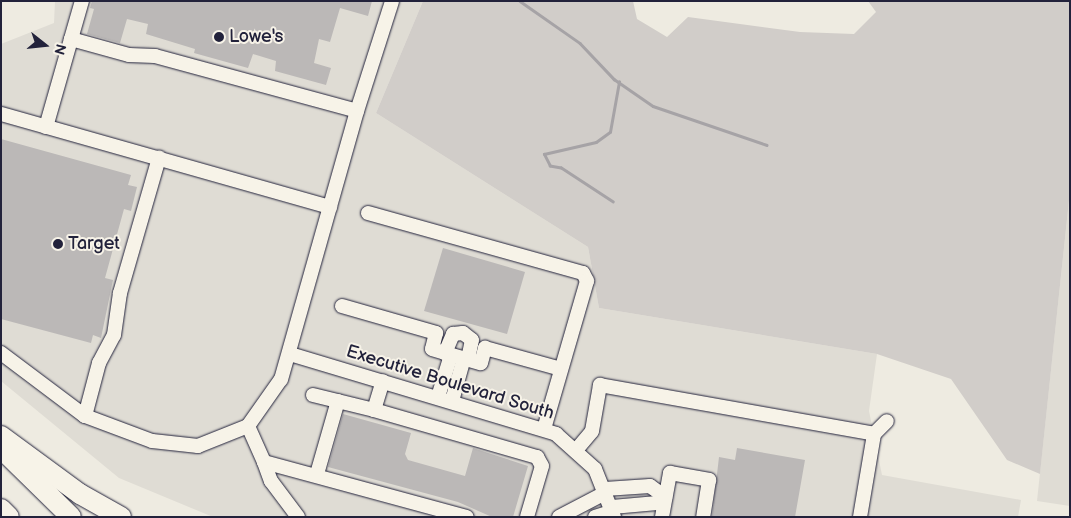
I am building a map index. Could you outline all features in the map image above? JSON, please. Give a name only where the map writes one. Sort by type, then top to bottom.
[{"type":"highway","points":[[1,436],[74,490],[121,517]]},
{"type":"highway","points":[[1,448],[71,517]]},
{"type":"highway","points":[[1,509],[9,517]]},
{"type":"street","points":[[46,127],[82,1]]},
{"type":"street","points":[[1,353],[85,416],[180,446],[219,440],[248,426],[281,379],[290,354],[357,111],[392,1]]},
{"type":"street","points":[[71,39],[129,55],[155,56],[357,111]]},
{"type":"street","points":[[1,114],[330,207]]},
{"type":"street","points":[[85,416],[99,363],[114,335],[120,293],[159,158]]},
{"type":"street","points":[[368,213],[583,274],[587,281],[544,429]]},
{"type":"street","points":[[342,306],[436,333],[432,349],[481,363],[485,348],[562,369]]},
{"type":"street","name":"Executive Boulevard South","points":[[290,354],[544,429],[577,449],[606,490],[613,511]]},
{"type":"street","points":[[438,397],[457,356]]},
{"type":"street","points":[[452,401],[457,356]]},
{"type":"street","points":[[374,410],[383,381]]},
{"type":"street","points":[[577,449],[592,431],[600,385],[874,434]]},
{"type":"street","points":[[313,395],[374,410],[537,457],[542,466],[527,517]]},
{"type":"street","points":[[317,474],[338,401]]},
{"type":"street","points":[[860,517],[874,434],[887,421]]},
{"type":"street","points":[[248,426],[271,481],[298,517]]},
{"type":"street","points":[[264,462],[317,474],[467,517]]},
{"type":"street","points":[[662,517],[670,473],[709,480],[703,517]]},
{"type":"street","points":[[559,517],[606,490],[650,486],[665,497]]},
{"type":"street","points":[[595,517],[613,511],[657,503],[665,497]]},
{"type":"shaded area","points":[[55,1],[423,1],[376,113],[588,247],[599,308],[877,354],[869,411],[882,475],[1021,500],[1018,517],[213,517],[119,478],[1,381],[1,44],[54,23]]},
{"type":"shaded area","points":[[423,1],[633,1],[637,19],[667,37],[688,17],[800,32],[854,34],[876,12],[868,1],[1070,1],[1070,191],[1040,474],[1007,460],[951,379],[877,354],[599,308],[588,247],[376,113]]},
{"type":"shaded area","points":[[1070,191],[1070,506],[1037,501]]},
{"type":"building","name":"Lowe's","points":[[92,1],[372,1],[368,16],[340,8],[330,42],[319,39],[314,63],[331,68],[326,85],[275,71],[276,61],[253,54],[248,68],[194,53],[195,49],[146,34],[148,24],[127,19],[120,43],[87,34],[94,9],[90,8]]},
{"type":"building","name":"Target","points":[[1,139],[131,175],[128,185],[137,187],[131,211],[124,209],[105,278],[113,280],[101,338],[93,335],[91,343],[1,319]]},
{"type":"building","points":[[443,248],[525,272],[507,334],[424,311]]},
{"type":"building","points":[[343,414],[411,433],[405,454],[408,460],[465,476],[473,448],[528,466],[513,517],[492,517],[458,502],[328,467]]},
{"type":"building","points":[[737,448],[805,460],[795,517],[712,517],[719,457],[735,460]]},
{"type":"waterway","points":[[520,1],[580,43],[614,79],[653,106],[767,145]]},
{"type":"waterway","points":[[613,202],[561,168],[550,166],[544,154],[596,142],[610,132],[619,82]]},
{"type":"place","name":"Lowe's","points":[[219,37]]},
{"type":"place","name":"Target","points":[[58,244]]}]
